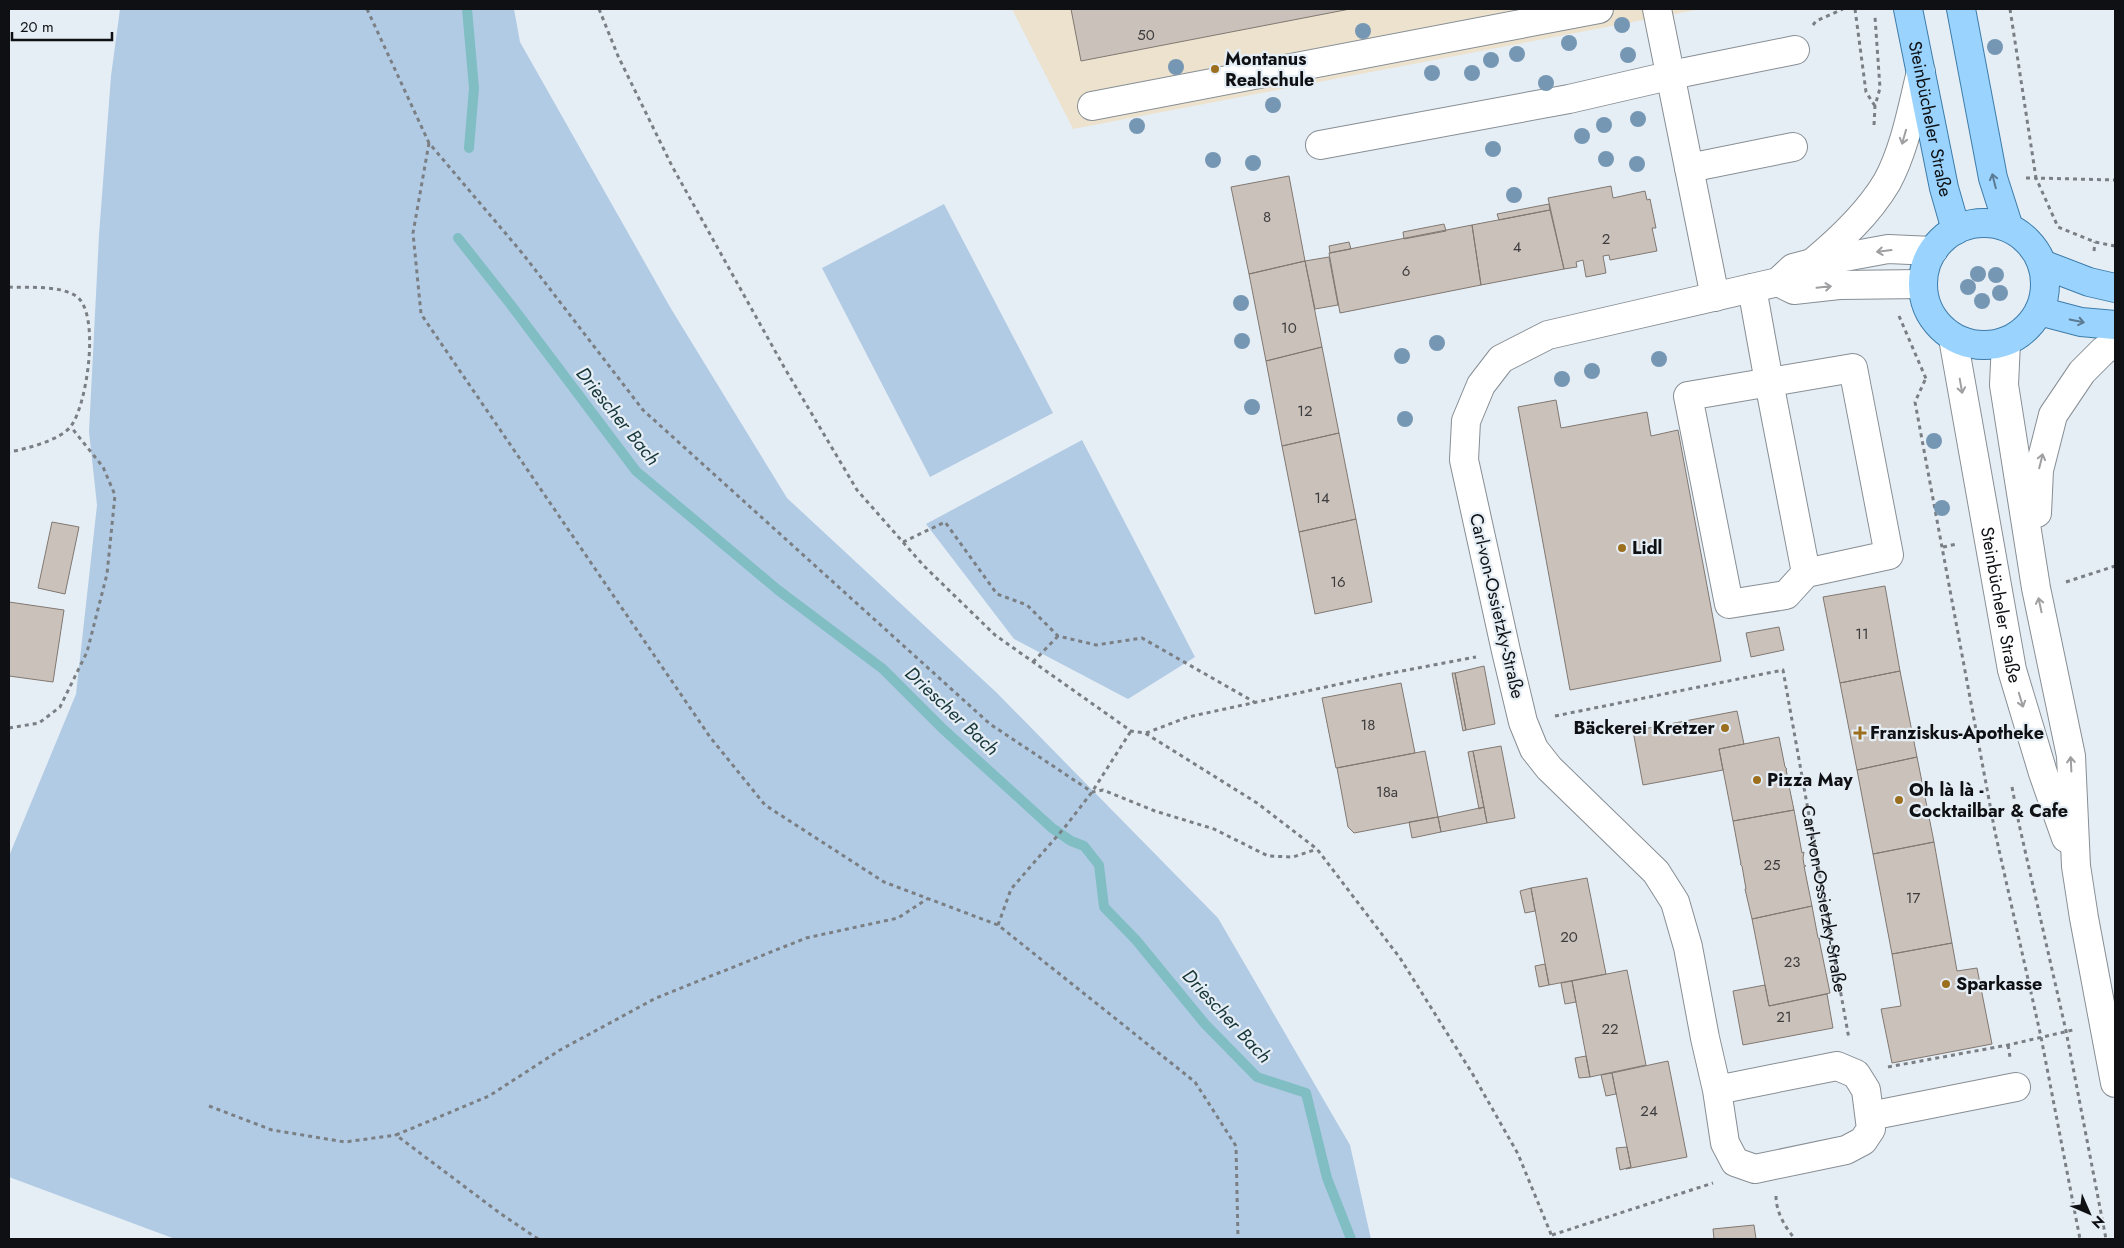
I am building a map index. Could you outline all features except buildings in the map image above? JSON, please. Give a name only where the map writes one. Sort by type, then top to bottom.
[{"type":"main road","name":"Steinbücheler Straße","points":[[1908,9],[1944,188],[1956,230]]},
{"type":"main road","points":[[1961,9],[1993,178],[2009,228]]},
{"type":"main road","points":[[1978,223],[2009,228],[2027,240],[2042,264],[2046,288],[2039,311],[2025,330],[2006,342],[1979,346],[1953,338],[1937,324],[1926,305],[1923,284],[1933,251],[1956,230],[1978,223]]},
{"type":"main road","points":[[2042,264],[2089,282],[2115,288]]},
{"type":"main road","points":[[2039,311],[2081,322],[2115,325]]},
{"type":"street","points":[[1092,106],[1599,9]]},
{"type":"street","points":[[1657,9],[1715,297]]},
{"type":"street","points":[[1320,145],[1569,99],[1794,50]]},
{"type":"street","name":"Carl-von-Ossietzky-Straße","points":[[1812,263],[1834,245],[1862,215],[1887,180],[1901,147],[1921,72]]},
{"type":"street","points":[[1689,168],[1793,148]]},
{"type":"street","name":"Carl-von-Ossietzky-Straße","points":[[1765,1167],[1735,1162],[1725,1143],[1717,1090],[1688,947],[1675,902],[1656,872],[1549,768],[1534,749],[1523,722],[1464,460],[1466,421],[1481,385],[1501,359],[1548,335],[1765,285],[1792,268],[1812,263],[1888,249],[1933,251]]},
{"type":"street","points":[[1806,573],[1769,382],[1765,285],[1794,290],[1839,286],[1923,284]]},
{"type":"street","name":"Steinbücheler Straße","points":[[1953,338],[2012,670],[2043,773],[2076,866]]},
{"type":"street","name":"Steinbücheler Straße","points":[[2006,342],[2004,385],[2036,584],[2071,756],[2076,866],[2115,1083]]},
{"type":"street","name":"Steinbücheler Straße","points":[[2036,584],[2039,470],[2053,415],[2082,372],[2115,342]]},
{"type":"street","points":[[1853,368],[1889,555],[1806,573],[1786,595],[1729,604],[1688,396],[1853,368]]},
{"type":"street","points":[[1717,1090],[1837,1066],[1856,1074],[1866,1090],[1871,1129],[1863,1141],[1846,1150],[1765,1167]]},
{"type":"street","points":[[1870,1116],[2016,1087]]},
{"type":"path","points":[[367,9],[429,143],[523,254],[643,410],[990,724],[1092,792],[1102,790],[1155,811],[1214,829],[1268,856],[1293,858],[1317,848]]},
{"type":"path","points":[[599,9],[618,56],[672,166],[784,367],[857,490],[924,566],[995,635],[1131,731],[1145,733],[1257,803],[1317,848],[1400,958],[1472,1073],[1518,1154],[1552,1237],[1765,1167],[1776,1205],[1786,1228],[1795,1239]]},
{"type":"path","points":[[1855,9],[1866,92],[1875,106],[1880,88],[1875,9]]},
{"type":"path","points":[[2010,9],[2036,178],[2115,180]]},
{"type":"path","points":[[429,143],[413,233],[421,314],[710,737],[765,805],[884,882],[998,925],[1195,1082],[1236,1146],[1238,1239]]},
{"type":"path","points":[[2095,242],[2115,246]]},
{"type":"path","points":[[9,286],[64,290],[78,297],[87,312],[90,354],[83,400],[71,427],[53,439],[9,452]]},
{"type":"path","points":[[1926,380],[1915,402],[1995,832],[2041,1037],[2080,1239]]},
{"type":"path","points":[[9,728],[39,723],[60,706],[87,652],[107,574],[115,495],[103,467],[71,427]]},
{"type":"path","points":[[903,542],[945,522],[997,594],[1027,605],[1058,636],[1096,646],[1142,638],[1256,703]]},
{"type":"path","points":[[2036,584],[2059,584],[2115,566]]},
{"type":"path","points":[[1034,662],[1058,636]]},
{"type":"path","points":[[1145,733],[1188,717],[1382,675],[1506,652]]},
{"type":"path","name":"Carl-von-Ossietzky-Straße","points":[[1561,714],[1782,670],[1856,1074]]},
{"type":"path","points":[[998,925],[1011,889],[1052,843],[1092,792],[1131,731]]},
{"type":"path","points":[[2012,786],[2066,1031],[2106,1239]]},
{"type":"path","points":[[209,1106],[272,1130],[345,1142],[396,1135],[489,1096],[560,1050],[656,998],[806,938],[898,918],[928,899]]},
{"type":"path","points":[[1856,1074],[2041,1037],[2104,1022]]},
{"type":"path","points":[[396,1135],[501,1214],[538,1239]]},
{"type":"shaded area","points":[[120,9],[514,9],[520,42],[670,307],[787,498],[997,693],[1218,918],[1350,1145],[1371,1239],[175,1239],[9,1177],[9,856],[76,694],[97,505],[89,432],[99,235],[111,76]]},
{"type":"shaded area","name":"Montanus Realschule","points":[[1012,9],[1701,9],[1073,129]]},
{"type":"shaded area","points":[[944,204],[1053,413],[930,477],[822,268]]},
{"type":"shaded area","points":[[1082,440],[1195,657],[1128,699],[1014,639],[926,524]]},
{"type":"waterway","name":"Driescher Bach","points":[[467,9],[474,88],[469,148]]},
{"type":"waterway","name":"Driescher Bach","points":[[458,238],[636,471],[778,590],[883,669],[943,729],[1052,828],[1071,841],[1084,846],[1099,865],[1104,907],[1136,940],[1205,1024],[1257,1077],[1306,1093],[1327,1178],[1351,1239]]},
{"type":"place","name":"Montanus Realschule","points":[[1215,69]]},
{"type":"place","name":"Lidl","points":[[1622,548]]},
{"type":"place","name":"Bäckerei Kretzer","points":[[1725,728]]},
{"type":"place","name":"Franziskus-Apotheke","points":[[1860,733]]},
{"type":"place","name":"Pizza May","points":[[1757,780]]},
{"type":"place","name":"Oh là là - Cocktailbar & Cafe","points":[[1899,800]]},
{"type":"place","name":"Sparkasse","points":[[1946,984]]}]
